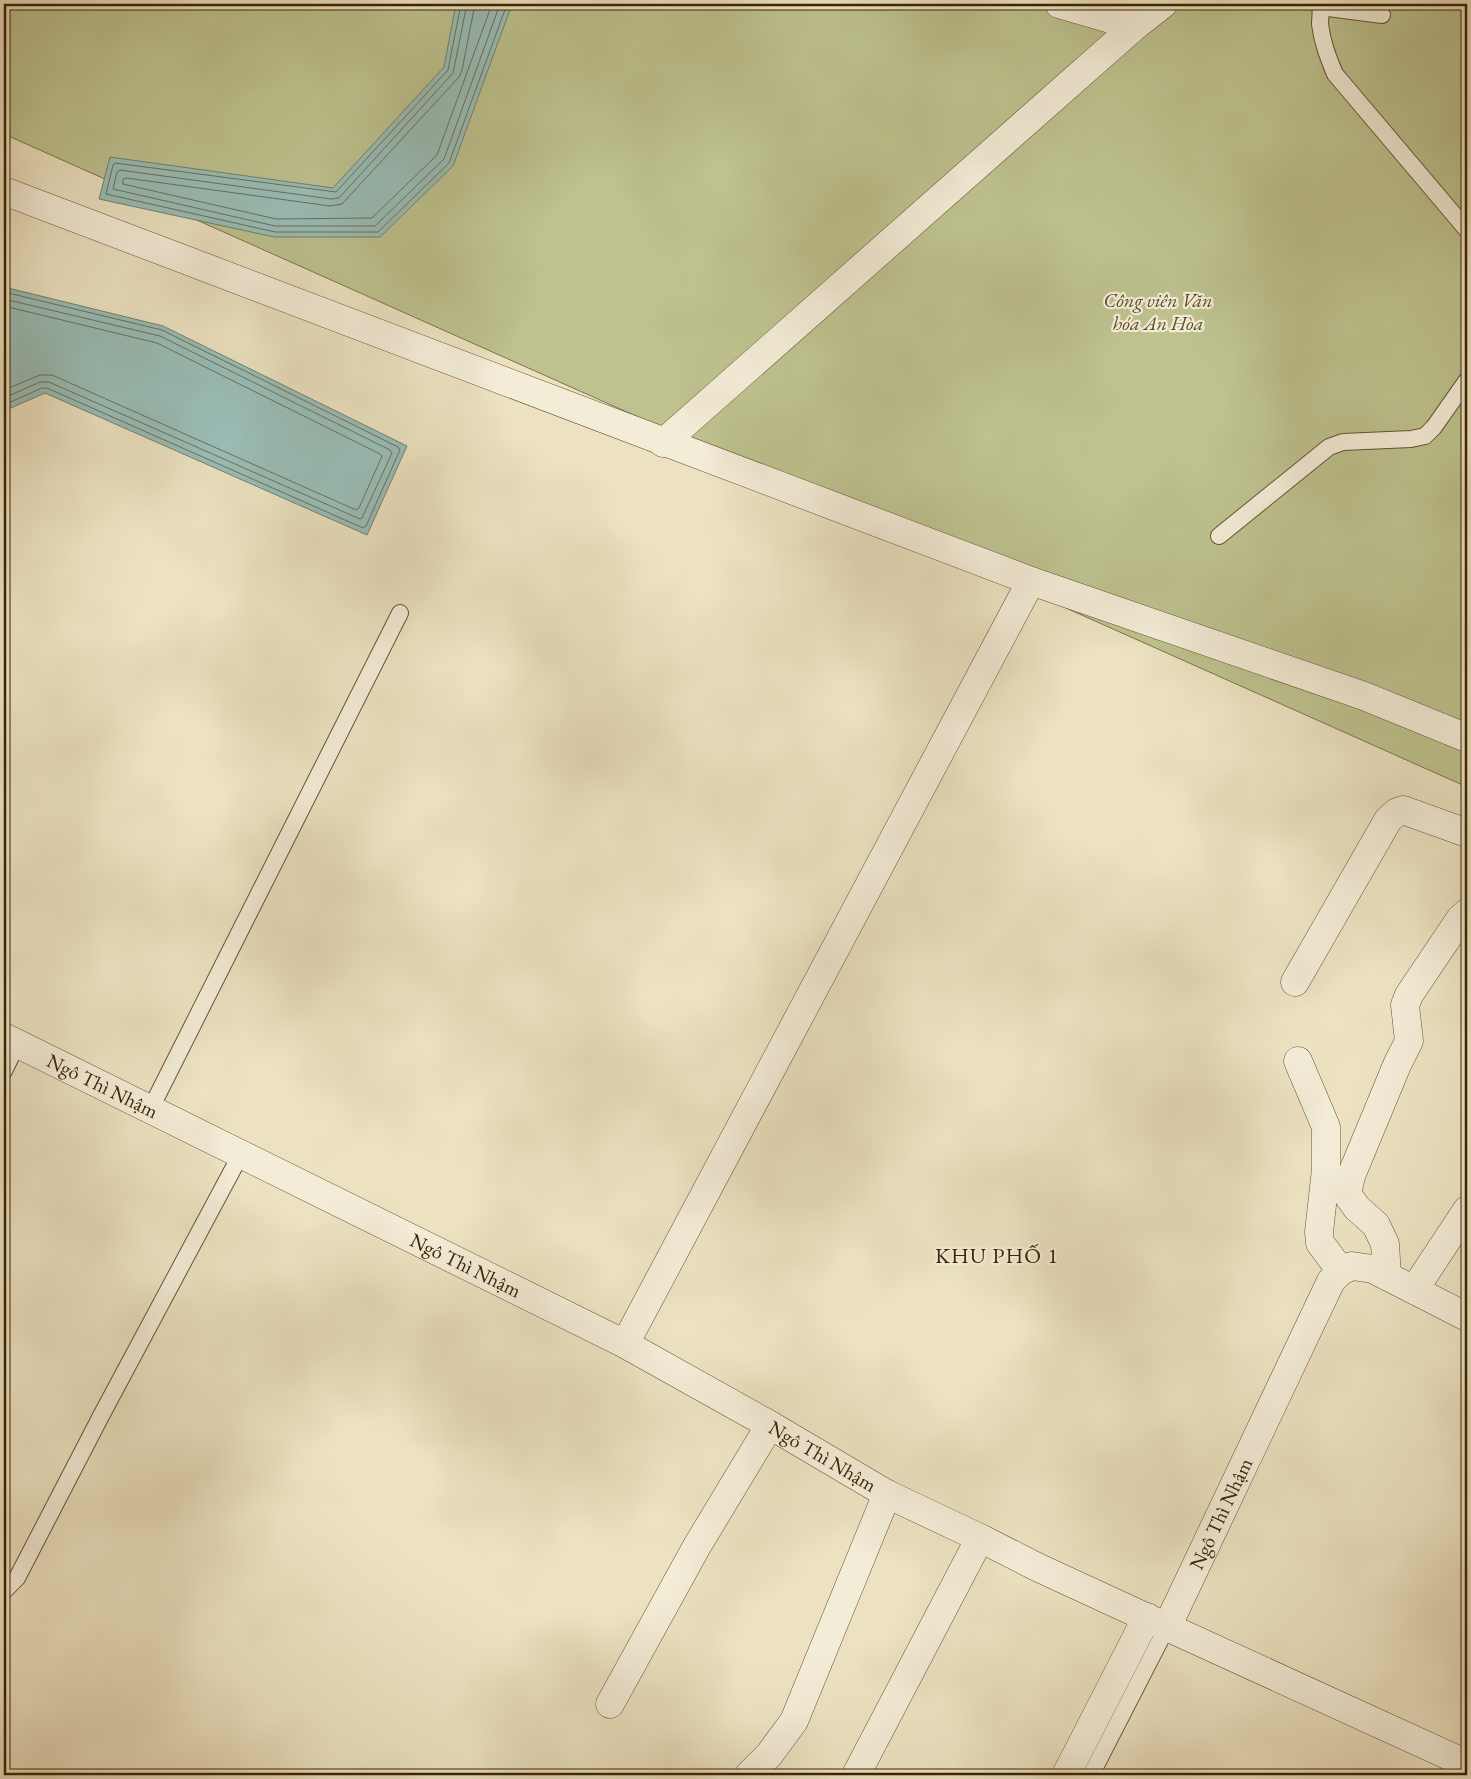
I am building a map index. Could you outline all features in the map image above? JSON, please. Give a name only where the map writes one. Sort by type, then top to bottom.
[{"type":"street","points":[[1059,4],[1135,26]]},
{"type":"street","points":[[663,442],[1135,26],[1163,4]]},
{"type":"street","points":[[4,191],[1031,582],[1364,696],[1467,738]]},
{"type":"street","points":[[625,1344],[1031,582]]},
{"type":"street","points":[[1295,982],[1388,820],[1396,812],[1403,810],[1467,833]]},
{"type":"street","points":[[1386,1276],[1385,1244],[1376,1225],[1357,1208],[1348,1194],[1351,1176],[1397,1065],[1409,1041],[1405,1005],[1409,995],[1460,919],[1467,913]]},
{"type":"street","name":"Ngô Thì Nhậm","points":[[10,1041],[625,1344],[770,1425],[887,1494],[1037,1567],[1157,1622],[1331,1281],[1341,1271]]},
{"type":"street","points":[[1298,1061],[1326,1127],[1326,1169],[1319,1232],[1320,1243],[1341,1271],[1352,1266],[1373,1269],[1467,1317]]},
{"type":"street","points":[[1414,1290],[1467,1210]]},
{"type":"street","points":[[610,1704],[697,1546],[770,1425]]},
{"type":"street","points":[[748,1775],[769,1755],[794,1721],[887,1494]]},
{"type":"street","points":[[856,1775],[980,1538]]},
{"type":"street","points":[[1066,1775],[1157,1622],[1467,1764]]},
{"type":"lane","points":[[1382,15],[1320,6],[1320,23],[1324,50],[1335,74],[1467,230]]},
{"type":"lane","points":[[1219,536],[1329,447],[1343,442],[1411,439],[1425,436],[1434,427],[1467,380]]},
{"type":"lane","points":[[150,1110],[400,613]]},
{"type":"lane","points":[[4,1071],[10,1041]]},
{"type":"lane","points":[[4,1591],[17,1578],[240,1154]]},
{"type":"lane","points":[[1092,1775],[1157,1622]]},
{"type":"green space","name":"Công viên Văn hóa An Hòa","points":[[4,4],[1467,4],[1467,787],[4,134]]},
{"type":"water","points":[[456,4],[512,4],[453,166],[380,237],[274,237],[99,199],[110,157],[333,188],[444,67]]},
{"type":"water","points":[[4,287],[163,326],[407,446],[367,535],[45,393],[4,411]]},
{"type":"district","name":"KHU PHỐ 1","points":[[997,1255]]}]
